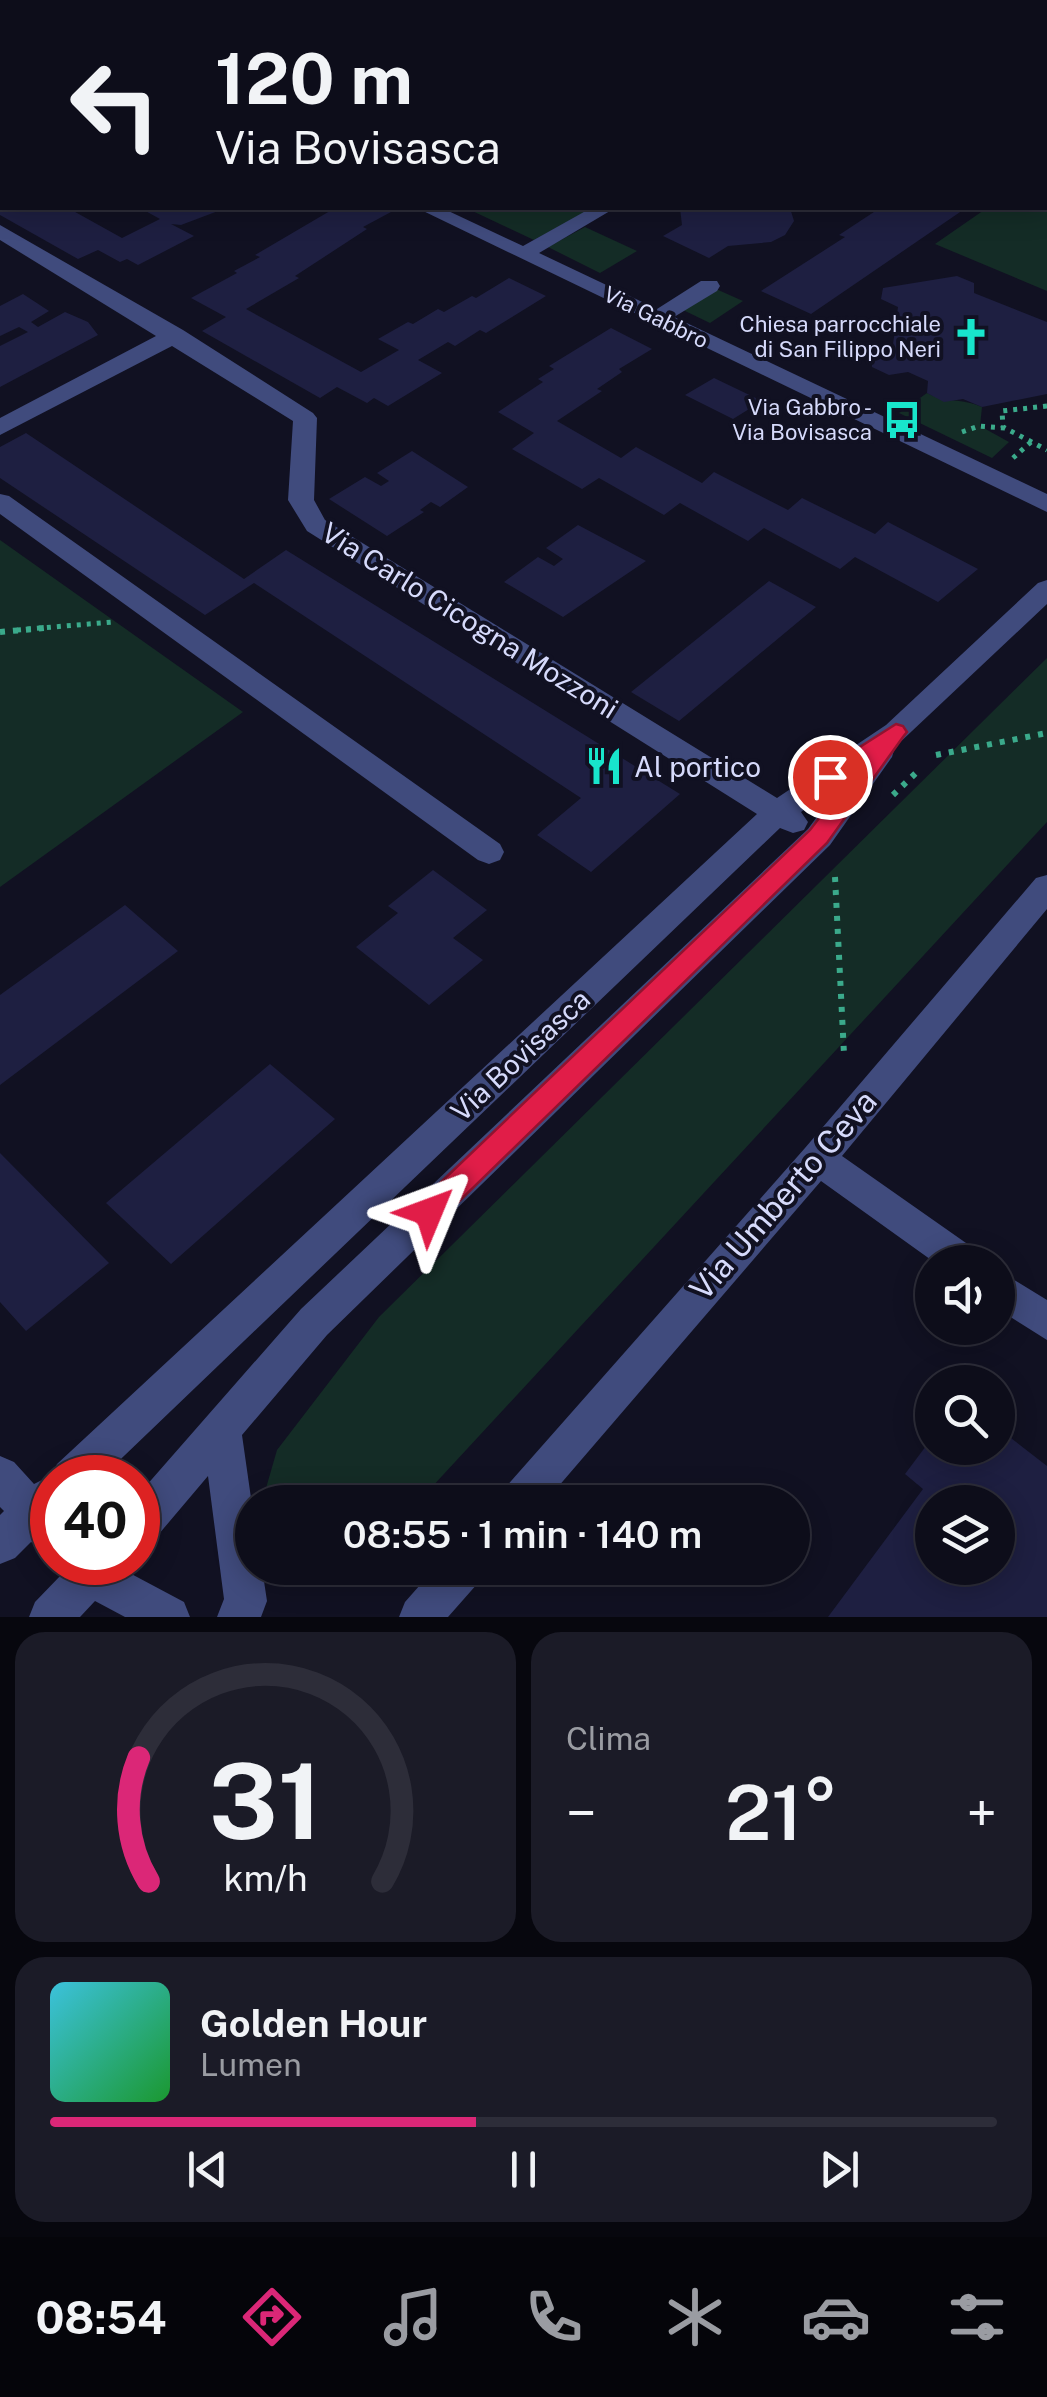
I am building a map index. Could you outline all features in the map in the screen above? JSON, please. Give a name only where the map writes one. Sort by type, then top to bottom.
[{"type":"street","name":"Via Gabbro","points":[[431,210],[1047,504]]},
{"type":"street","points":[[523,254],[601,210]]},
{"type":"street","name":"Via Carlo Cicogna Mozzoni","points":[[0,231],[305,418],[301,500],[316,525],[818,836]]},
{"type":"street","points":[[658,318],[709,286]]},
{"type":"street","points":[[0,428],[175,335]]},
{"type":"street","points":[[0,502],[489,852]]},
{"type":"street","name":"Via Bovisasca","points":[[94,1455],[777,814],[896,732],[1047,589]]},
{"type":"street","name":"Via Bovisasca","points":[[160,1500],[314,1322],[818,836],[896,732]]},
{"type":"street","name":"Via Umberto Ceva","points":[[534,1485],[818,1159],[1047,887]]},
{"type":"street","points":[[818,1159],[939,1245]]},
{"type":"street","points":[[1015,1299],[1047,1322]]},
{"type":"street","points":[[221,1429],[246,1602],[238,1617]]},
{"type":"street","points":[[0,1476],[30,1501]]},
{"type":"street","points":[[0,1543],[30,1524]]},
{"type":"street","points":[[50,1617],[76,1585]]},
{"type":"street","points":[[119,1585],[169,1617]]},
{"type":"street","points":[[420,1617],[448,1585]]},
{"type":"path","points":[[1005,428],[1002,410],[1047,406]]},
{"type":"path","points":[[948,436],[979,426],[1005,428],[1047,450]]},
{"type":"path","points":[[0,632],[163,618]]},
{"type":"path","points":[[936,754],[1047,733]]},
{"type":"path","points":[[835,877],[844,1054]]},
{"type":"green space","points":[[470,210],[589,210],[534,240]]},
{"type":"green space","points":[[984,210],[1047,210],[1047,291],[935,244]]},
{"type":"green space","points":[[585,227],[637,251],[600,273],[548,247]]},
{"type":"green space","points":[[716,289],[743,301],[710,323],[683,310]]},
{"type":"green space","points":[[927,393],[982,407],[980,426],[1009,442],[992,458],[899,413]]},
{"type":"green space","points":[[0,540],[243,712],[0,887]]},
{"type":"green space","points":[[1047,658],[1047,822],[434,1485],[267,1485],[277,1450],[379,1317]]},
{"type":"building","points":[[0,210],[72,210],[122,238],[160,219],[144,210],[221,210],[181,225],[171,224],[194,236],[138,265],[127,259],[120,262],[98,250],[78,259],[0,215]]},
{"type":"building","points":[[332,210],[391,212],[363,227],[367,229],[295,276],[299,278],[246,309],[361,372],[399,350],[378,339],[438,309],[444,312],[472,296],[476,298],[509,278],[546,296],[486,333],[480,330],[455,346],[448,342],[418,360],[442,373],[388,406],[374,398],[367,403],[337,387],[320,398],[202,331],[226,317],[191,298],[260,257],[255,255]]},
{"type":"building","points":[[680,210],[791,210],[794,221],[785,235],[771,242],[728,246],[709,258],[663,236],[682,225]]},
{"type":"building","points":[[877,210],[963,210],[811,314],[761,291],[845,237],[839,235]]},
{"type":"building","name":"Chiesa parrocchiale di San Filippo Neri","points":[[957,276],[974,283],[974,293],[1047,322],[1047,394],[982,407],[963,399],[944,402],[927,393],[928,381],[908,372],[889,375],[872,367],[872,355],[892,352],[898,307],[881,299],[883,288]]},
{"type":"building","points":[[23,294],[49,311],[31,322],[38,327],[65,312],[88,322],[98,335],[0,387],[0,346],[28,332],[19,327],[0,336],[0,306]]},
{"type":"building","points":[[611,328],[652,349],[619,369],[622,372],[597,389],[602,391],[557,421],[621,458],[636,447],[702,483],[714,472],[788,510],[802,498],[875,534],[888,522],[978,569],[938,602],[855,557],[840,569],[764,528],[748,541],[680,503],[664,515],[599,478],[582,489],[512,449],[534,433],[498,412],[543,382],[538,379],[554,369],[549,366]]},
{"type":"building","points":[[714,378],[762,401],[733,419],[685,395]]},
{"type":"building","points":[[26,433],[244,579],[286,550],[680,794],[591,872],[537,835],[581,798],[254,583],[205,615],[0,478],[0,447]]},
{"type":"building","points":[[412,451],[468,487],[440,507],[431,502],[420,510],[424,512],[387,536],[329,499],[365,477],[381,486],[389,481],[377,473]]},
{"type":"building","points":[[578,525],[646,561],[563,617],[504,582],[538,557],[554,566],[563,559],[546,548]]},
{"type":"building","points":[[769,581],[816,607],[679,721],[631,692]]},
{"type":"building","points":[[433,870],[487,910],[453,938],[483,960],[429,1005],[356,947],[398,913],[388,906]]},
{"type":"building","points":[[125,905],[178,951],[0,1085],[0,995]]},
{"type":"building","points":[[270,1064],[335,1119],[171,1264],[106,1203]]},
{"type":"building","points":[[0,1153],[109,1263],[26,1331],[0,1302]]},
{"type":"building","points":[[1015,1441],[1047,1466],[1047,1617],[828,1617],[915,1500],[915,1585],[1015,1585],[1015,1485],[918,1485],[905,1474],[915,1461],[915,1465],[1015,1465]]},
{"type":"place","name":"Chiesa parrocchiale di San Filippo Neri","points":[[971,337]]},
{"type":"place","name":"Via Gabbro - Via Bovisasca","points":[[902,420]]},
{"type":"place","name":"Al portico","points":[[604,766]]},
{"type":"route","points":[[429,1212],[818,836],[896,732],[830,777]]}]
